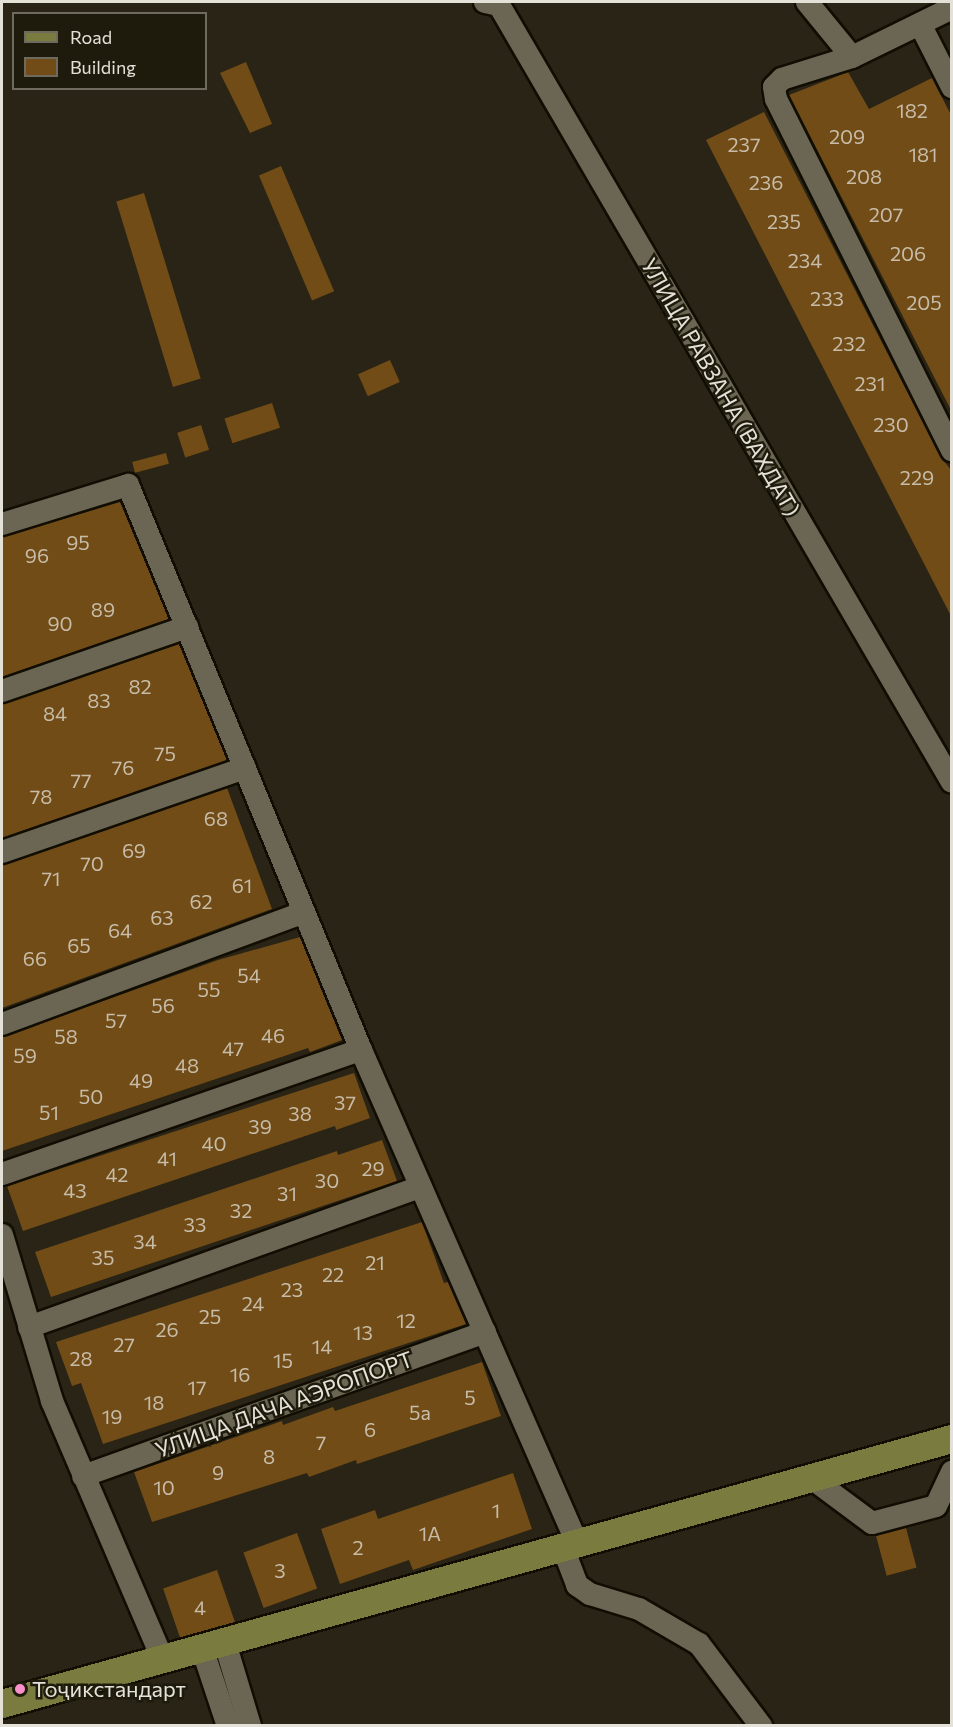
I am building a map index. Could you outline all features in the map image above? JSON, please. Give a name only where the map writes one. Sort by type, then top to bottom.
[{"type":"main road","points":[[2,1704],[214,1647],[951,1439]]},
{"type":"street","name":"УЛИЦА РАВЗАНА (ВАХДАТ)","points":[[485,2],[499,5],[951,782]]},
{"type":"street","points":[[807,2],[852,57]]},
{"type":"street","points":[[949,438],[776,99],[774,87],[782,79],[852,57],[951,8]]},
{"type":"street","points":[[921,24],[951,87]]},
{"type":"street","points":[[2,524],[128,485],[361,1050],[485,1332],[570,1546],[577,1585],[590,1594],[639,1609],[699,1644],[761,1725]]},
{"type":"street","points":[[2,691],[187,627]]},
{"type":"street","points":[[2,852],[244,768]]},
{"type":"street","points":[[2,1024],[304,912]]},
{"type":"street","points":[[2,1174],[361,1050]]},
{"type":"street","points":[[29,1327],[421,1187]]},
{"type":"street","points":[[2,1235],[52,1401],[163,1660]]},
{"type":"street","name":"УЛИЦА ДАЧА АЭРОПОРТ","points":[[83,1476],[485,1332]]},
{"type":"street","points":[[810,1477],[872,1523],[936,1506],[951,1471]]},
{"type":"street","points":[[214,1647],[228,1725]]},
{"type":"street","points":[[214,1647],[250,1725]]},
{"type":"building","points":[[246,62],[272,124],[250,133],[220,73]]},
{"type":"building","points":[[848,72],[869,109],[932,78],[950,113],[951,410],[789,95]]},
{"type":"building","points":[[764,112],[940,456],[951,470],[951,616],[706,140]]},
{"type":"building","points":[[281,166],[334,291],[312,301],[259,175]]},
{"type":"building","points":[[144,193],[201,379],[173,387],[116,201]]},
{"type":"building","points":[[390,360],[400,382],[368,396],[358,374]]},
{"type":"building","points":[[272,403],[280,428],[232,443],[224,418]]},
{"type":"building","points":[[201,425],[209,450],[185,457],[177,433]]},
{"type":"building","points":[[166,453],[169,464],[135,473],[132,462]]},
{"type":"building","points":[[120,502],[169,619],[2,677],[2,537]]},
{"type":"building","points":[[179,644],[227,760],[2,838],[2,704]]},
{"type":"building","points":[[227,788],[272,909],[2,1008],[2,865]]},
{"type":"building","points":[[300,937],[342,1040],[310,1052],[308,1048],[2,1151],[2,1037],[218,960]]},
{"type":"building","points":[[354,1073],[370,1118],[336,1130],[335,1126],[23,1231],[7,1186]]},
{"type":"building","points":[[382,1140],[397,1181],[51,1297],[35,1252],[337,1151],[338,1155]]},
{"type":"building","points":[[422,1222],[444,1283],[448,1282],[466,1324],[103,1444],[81,1383],[72,1386],[56,1342]]},
{"type":"building","points":[[482,1362],[501,1416],[357,1464],[356,1460],[309,1477],[307,1473],[152,1522],[134,1472],[282,1421],[283,1425],[333,1407],[335,1411]]},
{"type":"building","points":[[513,1473],[532,1529],[413,1570],[409,1560],[340,1584],[321,1529],[375,1510],[378,1519]]},
{"type":"building","points":[[906,1528],[917,1568],[887,1576],[876,1536]]},
{"type":"building","points":[[297,1533],[317,1588],[264,1608],[243,1552]]},
{"type":"building","points":[[217,1570],[235,1622],[181,1641],[163,1589]]},
{"type":"place","name":"Тоҷикстандарт","points":[[20,1689]]}]
